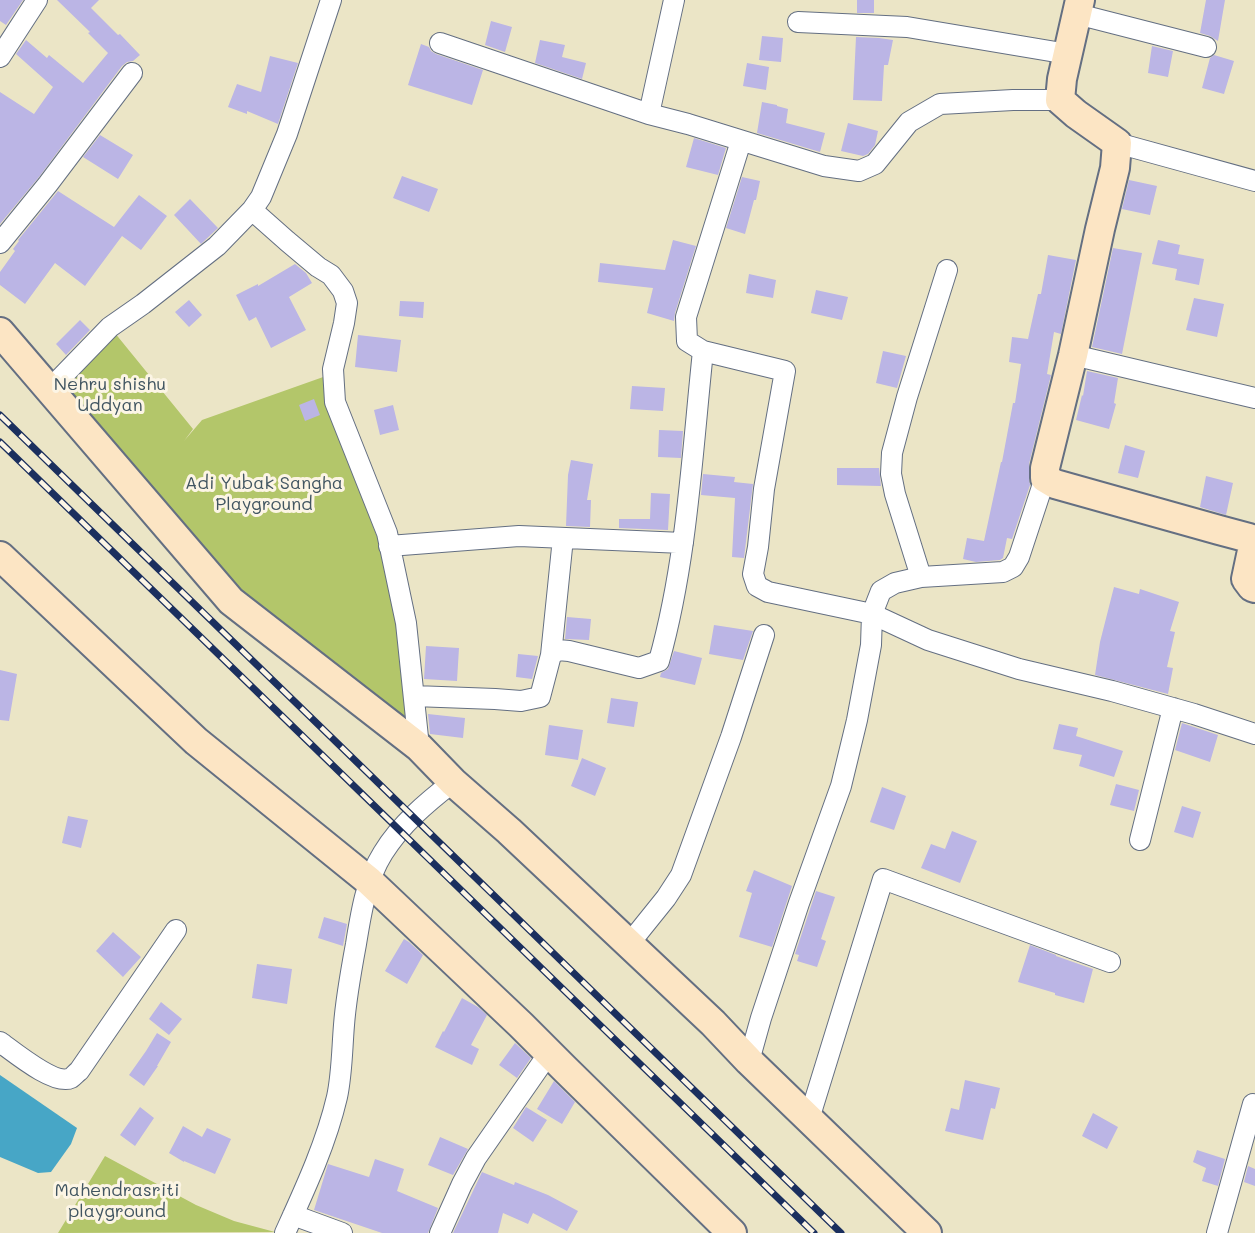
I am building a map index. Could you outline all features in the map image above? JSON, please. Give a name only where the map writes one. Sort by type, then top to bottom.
[{"type":"street","points":[[0,57],[37,0]]},
{"type":"street","points":[[50,390],[110,327],[217,246],[252,210],[261,197],[287,134],[331,0]]},
{"type":"street","points":[[649,114],[674,0]]},
{"type":"street","points":[[1060,100],[1062,80],[1079,7],[1206,47]]},
{"type":"street","points":[[798,22],[907,27],[1068,54]]},
{"type":"street","points":[[440,43],[649,114],[824,166],[859,171],[875,164],[909,122],[940,104],[1060,100],[1117,142],[1255,181]]},
{"type":"street","points":[[0,243],[132,73]]},
{"type":"street","points":[[741,141],[686,317],[687,341],[703,351],[785,371],[767,468],[753,574],[757,586],[768,592],[872,614],[928,640],[1019,669],[1112,691],[1255,734]]},
{"type":"street","points":[[749,1061],[799,903],[842,786],[871,645],[872,614],[881,591],[895,583],[921,578],[1003,572],[1013,567],[1019,556],[1045,478],[1045,468],[1073,355],[1114,168],[1117,142]]},
{"type":"street","points":[[252,210],[331,275],[343,291],[347,303],[333,369],[335,402],[387,533],[406,623],[419,747]]},
{"type":"street","points":[[921,578],[895,494],[891,474],[892,453],[947,270]]},
{"type":"street","points":[[0,332],[231,602],[419,747],[453,782],[518,839],[713,1023],[749,1061],[927,1233]]},
{"type":"street","points":[[551,655],[558,650],[569,651],[639,668],[658,661],[683,543],[703,351]]},
{"type":"street","points":[[1073,355],[1255,398]]},
{"type":"street","points":[[1045,478],[1055,484],[1249,537],[1253,546],[1246,579],[1255,588]]},
{"type":"street","points":[[390,546],[519,536],[683,543]]},
{"type":"street","points":[[414,696],[521,701],[540,697],[551,655],[563,538]]},
{"type":"street","points":[[0,556],[196,741],[369,881],[513,1017],[732,1233]]},
{"type":"street","points":[[629,944],[666,898],[681,875],[732,737],[764,634]]},
{"type":"street","points":[[1140,840],[1173,708]]},
{"type":"street","points":[[342,1233],[289,1224],[320,1151],[337,1095],[351,969],[369,881],[383,852],[399,831],[424,805],[453,782]]},
{"type":"street","points":[[809,1119],[883,879],[1110,962]]},
{"type":"street","points":[[0,1042],[47,1074],[58,1079],[70,1078],[79,1071],[176,930]]},
{"type":"street","points":[[440,1233],[476,1158],[549,1053]]},
{"type":"street","points":[[1217,1233],[1253,1104]]},
{"type":"green space","name":"Adi Yubak Sangha Playground","points":[[110,327],[193,429],[184,441],[202,420],[326,376],[327,407],[381,547],[401,626],[414,736],[266,622],[50,390]]},
{"type":"green space","name":"Mahendrasriti playground","points":[[105,1156],[196,1205],[234,1221],[275,1232],[58,1233]]},
{"type":"water","points":[[0,1075],[77,1128],[71,1144],[51,1172],[38,1173],[0,1157]]},
{"type":"building","points":[[0,0],[23,0],[6,25],[0,21]]},
{"type":"building","points":[[57,0],[99,0],[91,8],[140,55],[122,66],[39,177],[0,224],[0,92],[34,114],[53,87],[16,54],[26,40],[47,58],[49,55],[83,83],[108,53]]},
{"type":"building","points":[[857,0],[874,0],[874,13],[857,13]]},
{"type":"building","points":[[1206,0],[1225,0],[1218,41],[1200,33]]},
{"type":"building","points":[[491,21],[512,27],[505,52],[485,45]]},
{"type":"building","points":[[762,36],[783,38],[781,62],[759,60]]},
{"type":"building","points":[[856,37],[893,40],[888,65],[884,65],[882,101],[853,100]]},
{"type":"building","points":[[540,40],[565,45],[562,57],[586,63],[582,79],[535,63]]},
{"type":"building","points":[[421,44],[429,47],[436,54],[483,70],[472,105],[408,85]]},
{"type":"building","points":[[1152,46],[1173,51],[1168,77],[1148,73]]},
{"type":"building","points":[[1214,55],[1234,61],[1224,94],[1202,88],[1210,58]]},
{"type":"building","points":[[270,56],[298,63],[278,124],[247,111],[247,114],[228,107],[237,84],[261,92]]},
{"type":"building","points":[[747,63],[769,67],[766,90],[743,86]]},
{"type":"building","points":[[762,102],[788,109],[786,123],[825,133],[820,152],[757,133]]},
{"type":"building","points":[[848,123],[878,131],[875,145],[868,154],[863,156],[841,151]]},
{"type":"building","points":[[100,135],[133,155],[118,179],[83,157]]},
{"type":"building","points":[[694,138],[726,148],[718,175],[686,167]]},
{"type":"building","points":[[402,176],[438,189],[429,212],[393,198]]},
{"type":"building","points":[[742,177],[760,181],[745,234],[726,228]]},
{"type":"building","points":[[1129,180],[1157,186],[1150,215],[1122,209]]},
{"type":"building","points":[[58,191],[114,227],[139,195],[167,216],[141,250],[122,236],[85,286],[55,263],[25,304],[0,285],[0,272],[15,251],[13,249],[18,240]]},
{"type":"building","points":[[190,199],[218,228],[201,244],[174,215]]},
{"type":"building","points":[[673,240],[696,246],[674,321],[647,313],[653,288],[598,282],[600,263],[665,270]]},
{"type":"building","points":[[1158,240],[1180,245],[1178,254],[1204,259],[1199,285],[1175,280],[1177,269],[1152,264]]},
{"type":"building","points":[[1113,248],[1142,253],[1122,354],[1092,347]]},
{"type":"building","points":[[1048,255],[1076,260],[1061,334],[1054,332],[1047,374],[1051,375],[1029,464],[1030,485],[1012,539],[1007,538],[1003,558],[976,562],[963,559],[967,538],[984,541],[1013,403],[1015,403],[1021,364],[1009,362],[1012,337],[1028,339],[1038,294],[1041,294]]},
{"type":"building","points":[[295,264],[306,273],[312,283],[289,297],[306,330],[271,348],[256,317],[249,321],[236,295],[258,284],[258,286]]},
{"type":"building","points":[[749,274],[776,280],[773,298],[746,293]]},
{"type":"building","points":[[816,290],[848,297],[842,320],[811,313]]},
{"type":"building","points":[[1194,298],[1224,304],[1217,337],[1186,330]]},
{"type":"building","points":[[189,300],[202,315],[189,327],[175,312]]},
{"type":"building","points":[[400,301],[424,302],[423,318],[399,316]]},
{"type":"building","points":[[80,320],[90,330],[66,355],[56,344]]},
{"type":"building","points":[[358,335],[401,340],[397,372],[355,367]]},
{"type":"building","points":[[883,351],[906,356],[897,388],[876,383]]},
{"type":"building","points":[[1087,371],[1118,378],[1114,403],[1116,404],[1109,429],[1076,420]]},
{"type":"building","points":[[632,386],[665,388],[663,411],[630,409]]},
{"type":"building","points":[[314,399],[320,415],[305,421],[299,405]]},
{"type":"building","points":[[393,405],[399,430],[380,435],[374,410]]},
{"type":"building","points":[[659,430],[683,431],[681,458],[658,457]]},
{"type":"building","points":[[1125,445],[1145,451],[1138,478],[1118,473]]},
{"type":"building","points":[[571,460],[593,464],[587,500],[591,500],[590,527],[566,526],[568,475]]},
{"type":"building","points":[[837,468],[879,468],[881,486],[837,485]]},
{"type":"building","points":[[703,474],[735,477],[734,482],[753,484],[744,558],[732,557],[735,498],[701,495]]},
{"type":"building","points":[[1206,476],[1233,483],[1226,515],[1200,507]]},
{"type":"building","points":[[651,493],[670,494],[668,530],[619,528],[619,519],[650,519]]},
{"type":"building","points":[[1114,587],[1139,594],[1140,589],[1179,602],[1170,631],[1175,632],[1167,667],[1173,668],[1168,694],[1095,675],[1100,642]]},
{"type":"building","points":[[567,617],[591,619],[589,640],[565,639]]},
{"type":"building","points":[[714,625],[753,631],[743,660],[709,654]]},
{"type":"building","points":[[426,646],[459,648],[457,681],[424,679]]},
{"type":"building","points":[[674,651],[702,658],[695,685],[660,677],[661,673],[668,669]]},
{"type":"building","points":[[518,654],[538,656],[532,679],[516,677]]},
{"type":"building","points":[[0,670],[17,674],[9,721],[0,720]]},
{"type":"building","points":[[611,698],[638,702],[634,727],[607,723]]},
{"type":"building","points":[[428,714],[465,718],[463,738],[430,734]]},
{"type":"building","points":[[1182,723],[1218,735],[1210,762],[1175,750]]},
{"type":"building","points":[[1059,724],[1078,728],[1076,736],[1123,751],[1114,777],[1079,766],[1082,755],[1053,749]]},
{"type":"building","points":[[549,725],[583,730],[578,760],[545,755]]},
{"type":"building","points":[[582,758],[606,768],[595,796],[571,786]]},
{"type":"building","points":[[1116,784],[1139,790],[1134,811],[1110,805]]},
{"type":"building","points":[[882,787],[906,796],[894,830],[870,822]]},
{"type":"building","points":[[1182,806],[1201,812],[1193,838],[1174,832]]},
{"type":"building","points":[[68,816],[88,820],[81,848],[62,843]]},
{"type":"building","points":[[952,831],[977,841],[960,883],[921,868],[931,844],[945,849]]},
{"type":"building","points":[[754,870],[792,886],[772,947],[739,937],[752,893],[746,891]]},
{"type":"building","points":[[816,891],[835,897],[821,939],[826,941],[817,967],[797,961],[799,955],[795,954]]},
{"type":"building","points":[[324,917],[347,924],[343,946],[318,938]]},
{"type":"building","points":[[113,932],[141,957],[123,977],[96,951]]},
{"type":"building","points":[[404,939],[423,955],[407,984],[385,971]]},
{"type":"building","points":[[1030,945],[1093,969],[1084,1003],[1018,982]]},
{"type":"building","points":[[257,964],[292,969],[287,1004],[252,998]]},
{"type":"building","points":[[462,998],[487,1015],[471,1045],[479,1049],[472,1065],[435,1047]]},
{"type":"building","points":[[161,1002],[182,1019],[169,1035],[149,1019]]},
{"type":"building","points":[[157,1033],[171,1042],[144,1086],[129,1075]]},
{"type":"building","points":[[515,1043],[531,1058],[517,1078],[499,1065]]},
{"type":"building","points":[[965,1080],[1000,1088],[995,1109],[991,1108],[983,1140],[945,1131],[951,1108],[959,1110]]},
{"type":"building","points":[[554,1081],[575,1102],[562,1124],[537,1109]]},
{"type":"building","points":[[140,1107],[154,1118],[135,1146],[120,1135]]},
{"type":"building","points":[[526,1107],[547,1120],[533,1142],[513,1128]]},
{"type":"building","points":[[1093,1113],[1118,1127],[1107,1149],[1082,1136]]},
{"type":"building","points":[[183,1126],[202,1137],[207,1128],[231,1139],[215,1174],[184,1162],[169,1153]]},
{"type":"building","points":[[440,1137],[468,1149],[453,1175],[428,1165]]},
{"type":"building","points":[[1197,1150],[1225,1159],[1218,1186],[1202,1181],[1206,1168],[1193,1162]]},
{"type":"building","points":[[375,1159],[404,1169],[397,1191],[438,1208],[428,1233],[382,1233],[314,1210],[328,1164],[369,1177]]},
{"type":"building","points":[[1248,1166],[1255,1169],[1255,1186],[1244,1182]]},
{"type":"building","points":[[482,1172],[548,1195],[578,1211],[567,1231],[533,1213],[528,1224],[503,1213],[498,1233],[453,1233]]},
{"type":"railway","points":[[0,415],[841,1233]]},
{"type":"railway","points":[[0,442],[814,1233]]},
{"type":"park label","name":"Nehru shishu Uddyan","points":[[110,394]]}]
